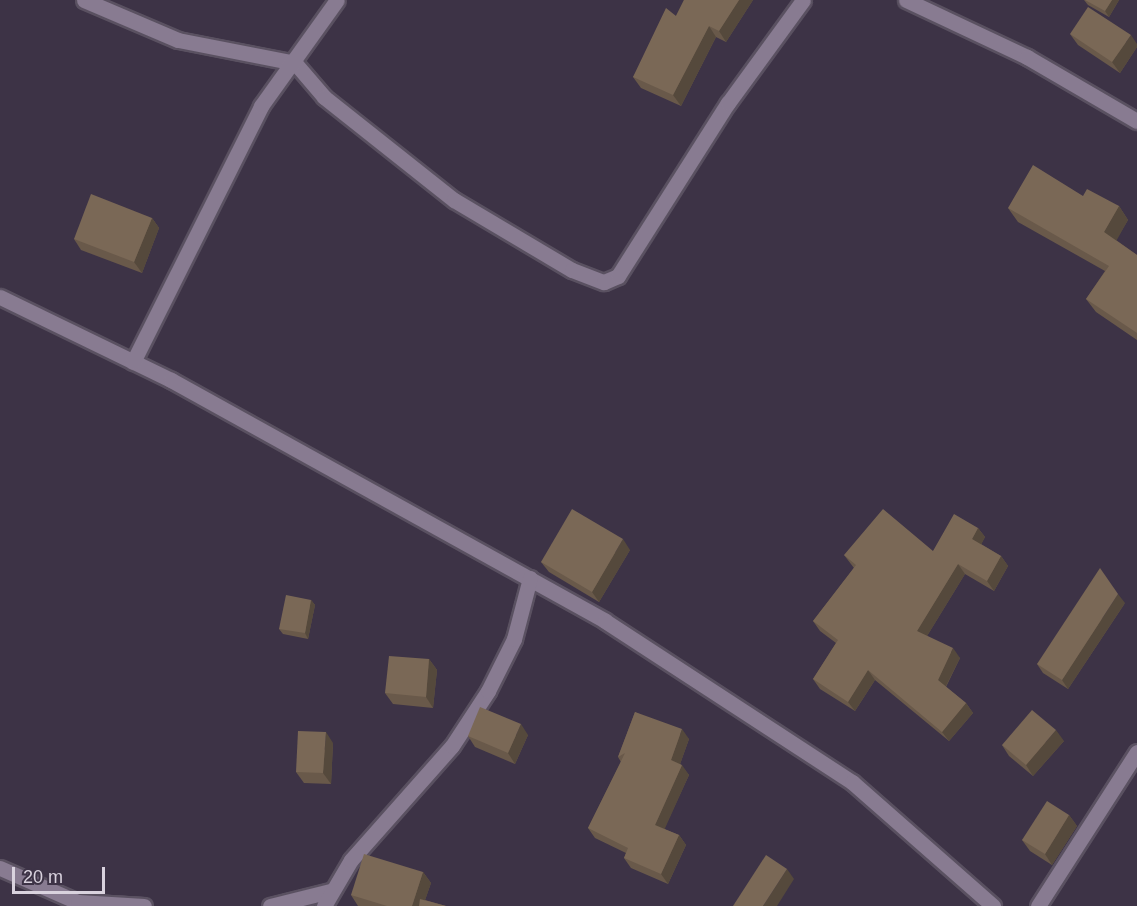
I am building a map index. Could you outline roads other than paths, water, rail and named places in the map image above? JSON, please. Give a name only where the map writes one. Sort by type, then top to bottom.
[{"type":"street","points":[[84,0],[178,40],[295,63],[349,118],[454,200],[572,270],[604,282],[618,276],[728,103],[803,0]]},
{"type":"street","points":[[133,362],[261,106],[295,63],[337,0]]},
{"type":"street","points":[[906,0],[1027,57],[1137,121]]},
{"type":"street","points":[[0,297],[133,362],[530,578],[717,690],[852,782],[993,906]]},
{"type":"street","points":[[324,906],[330,891],[452,746],[488,691],[514,639],[530,578]]},
{"type":"street","points":[[1038,906],[1137,752]]},
{"type":"street","points":[[0,868],[78,902],[144,906]]},
{"type":"street","points":[[270,906],[330,891]]}]
